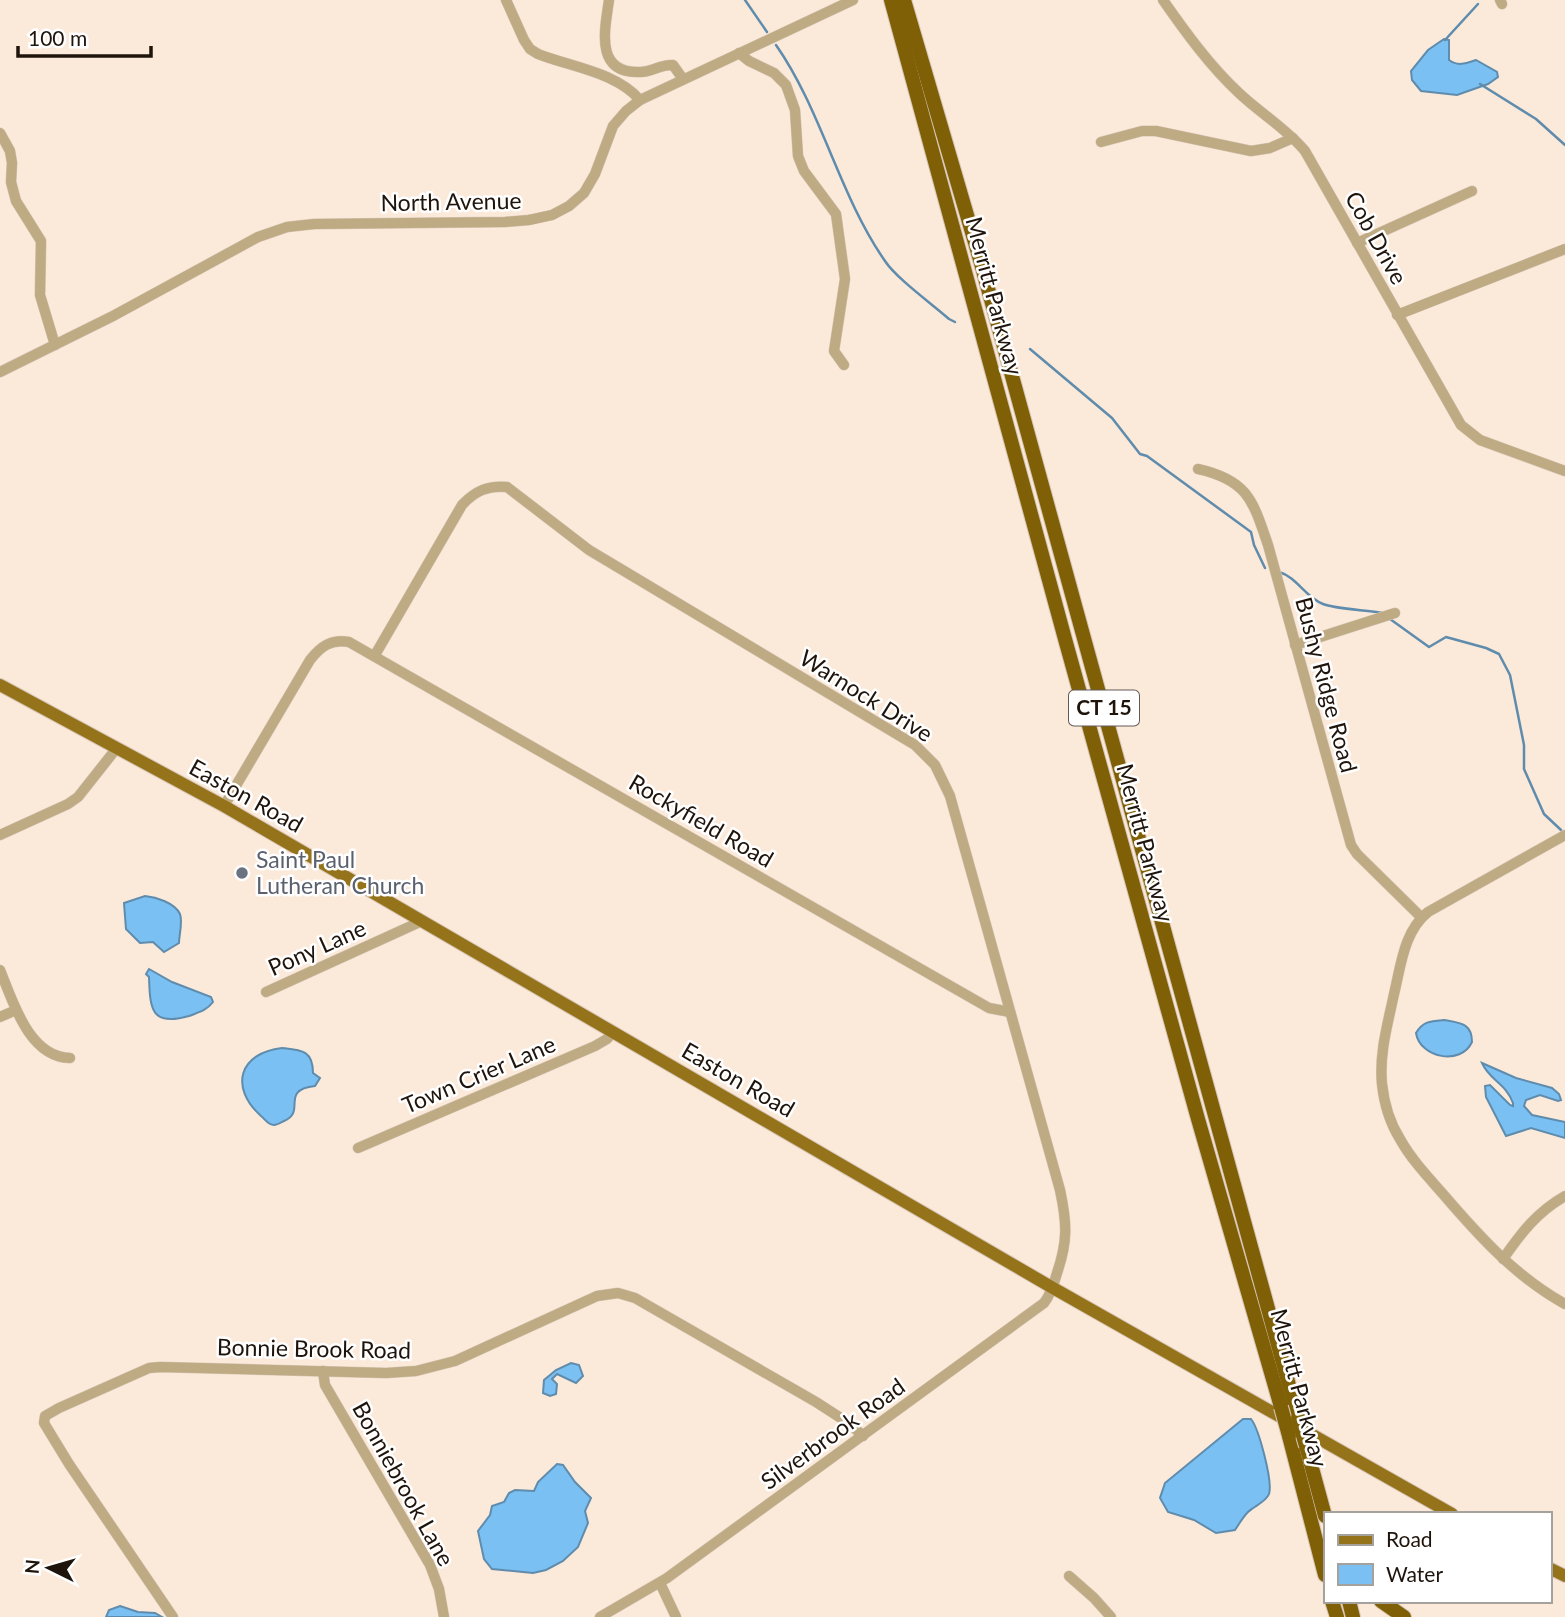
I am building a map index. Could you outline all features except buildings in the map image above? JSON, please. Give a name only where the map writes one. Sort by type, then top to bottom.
[{"type":"highway","name":"Merritt Parkway","points":[[891,0],[1075,678],[1194,1107],[1281,1407],[1324,1571]]},
{"type":"highway","name":"Merritt Parkway","points":[[904,0],[981,263],[1324,1512]]},
{"type":"highway","points":[[1306,1446],[1330,1512]]},
{"type":"highway","points":[[1384,1603],[1404,1617]]},
{"type":"main road","name":"Easton Road","points":[[0,685],[224,806],[1053,1288],[1448,1512]]},
{"type":"street","points":[[506,0],[530,49],[611,79],[631,90],[640,100]]},
{"type":"street","points":[[609,0],[604,42],[610,60],[633,72],[673,65],[684,79]]},
{"type":"street","name":"North Avenue","points":[[0,372],[252,239],[281,228],[314,225],[505,222],[552,215],[569,206],[584,193],[595,174],[609,132],[621,116],[640,100],[853,0]]},
{"type":"street","name":"Cob Drive","points":[[1163,0],[1228,82],[1293,138],[1310,159],[1452,411],[1468,432],[1488,443],[1565,471]]},
{"type":"street","points":[[739,53],[748,61],[774,73],[786,85],[795,110],[798,156],[804,171],[836,214],[845,279],[834,351],[844,365]]},
{"type":"street","points":[[1101,142],[1142,131],[1156,131],[1257,151],[1293,138]]},
{"type":"street","points":[[0,133],[12,163],[11,182],[16,201],[41,241],[40,295],[55,345]]},
{"type":"street","points":[[1357,243],[1472,191]]},
{"type":"street","points":[[1397,315],[1565,249]]},
{"type":"street","name":"Bushy Ridge Road","points":[[1199,469],[1213,472],[1233,482],[1250,498],[1268,545],[1351,845],[1421,917]]},
{"type":"street","name":"Warnock Drive","points":[[375,655],[462,505],[485,488],[507,487],[589,550],[887,728],[928,756],[943,778],[950,796],[1065,1217],[1065,1247],[1053,1288]]},
{"type":"street","points":[[1295,645],[1394,613]]},
{"type":"street","name":"Rockyfield Road","points":[[224,806],[304,668],[318,650],[327,644],[341,641],[375,655],[979,1003],[995,1010],[1010,1012]]},
{"type":"street","points":[[0,835],[78,797],[116,749]]},
{"type":"street","points":[[1565,835],[1421,917],[1412,929],[1383,1047],[1382,1085],[1387,1111],[1400,1140],[1413,1158],[1470,1226],[1503,1259],[1530,1282],[1565,1304]]},
{"type":"street","name":"Pony Lane","points":[[265,992],[422,921]]},
{"type":"street","points":[[0,970],[16,1010],[41,1046],[55,1056],[70,1058]]},
{"type":"street","points":[[0,1017],[16,1010]]},
{"type":"street","name":"Town Crier Lane","points":[[361,1147],[594,1045],[607,1039],[613,1032]]},
{"type":"street","points":[[1503,1259],[1531,1221],[1545,1208],[1565,1196]]},
{"type":"street","name":"Silverbrook Road","points":[[660,1583],[1022,1321],[1044,1303],[1053,1288]]},
{"type":"street","name":"Bonnie Brook Road","points":[[173,1617],[44,1423],[45,1416],[139,1372],[160,1367],[386,1373],[438,1367],[597,1296],[618,1293],[635,1298],[816,1402],[850,1424],[863,1436]]},
{"type":"street","name":"Bonniebrook Lane","points":[[323,1371],[325,1385],[430,1565],[439,1589],[444,1617]]},
{"type":"street","points":[[1069,1576],[1111,1617]]},
{"type":"street","points":[[600,1617],[660,1583],[676,1617]]},
{"type":"water","points":[[1444,39],[1449,40],[1449,60],[1459,64],[1476,60],[1497,72],[1498,77],[1488,84],[1457,95],[1421,91],[1412,80],[1411,71],[1428,50]]},
{"type":"water","points":[[145,896],[170,904],[180,914],[179,943],[164,952],[153,942],[140,943],[126,929],[124,903]]},
{"type":"water","points":[[149,969],[172,982],[211,997],[213,1002],[189,1016],[176,1019],[160,1017],[155,1013],[150,998],[149,977],[146,974]]},
{"type":"water","points":[[1444,1020],[1467,1027],[1472,1042],[1467,1050],[1451,1056],[1441,1056],[1419,1042],[1416,1033],[1422,1026],[1431,1021]]},
{"type":"water","points":[[282,1048],[305,1053],[311,1060],[313,1073],[320,1078],[315,1086],[298,1092],[290,1117],[274,1125],[267,1122],[251,1105],[242,1083],[243,1073],[256,1057]]},
{"type":"water","points":[[1482,1063],[1516,1078],[1552,1088],[1559,1094],[1561,1100],[1540,1095],[1526,1100],[1524,1106],[1532,1115],[1565,1122],[1565,1138],[1531,1128],[1506,1136],[1486,1097],[1485,1086],[1490,1085],[1510,1105],[1513,1106],[1513,1103],[1506,1090]]},
{"type":"water","points":[[571,1363],[579,1365],[583,1376],[576,1383],[557,1374],[552,1379],[557,1384],[556,1394],[550,1396],[543,1393],[544,1380]]},
{"type":"water","points":[[1243,1419],[1251,1419],[1254,1425],[1267,1468],[1270,1488],[1263,1502],[1248,1512],[1235,1530],[1216,1533],[1194,1520],[1168,1512],[1160,1498],[1165,1483]]},
{"type":"water","points":[[557,1464],[563,1465],[591,1498],[585,1511],[588,1523],[578,1547],[563,1561],[546,1570],[533,1573],[492,1569],[484,1559],[478,1531],[490,1515],[492,1506],[504,1502],[509,1493],[515,1490],[534,1491],[538,1482]]},
{"type":"water","points":[[120,1606],[162,1617],[106,1617],[109,1610]]},
{"type":"waterway","points":[[745,0],[767,32]]},
{"type":"waterway","points":[[1445,40],[1478,4]]},
{"type":"waterway","points":[[776,45],[806,97],[855,209],[885,261],[906,283],[955,322]]},
{"type":"waterway","points":[[1480,84],[1536,119],[1565,145]]},
{"type":"waterway","points":[[1030,349],[1112,418],[1140,454],[1147,456],[1251,532],[1265,568]]},
{"type":"waterway","points":[[1279,572],[1291,578],[1311,597],[1323,604],[1383,613]]},
{"type":"waterway","points":[[1390,619],[1429,647],[1446,637],[1499,654],[1510,675],[1524,745],[1524,769],[1544,814],[1561,830]]},
{"type":"place","name":"Saint Paul Lutheran Church","points":[[242,873]]}]
